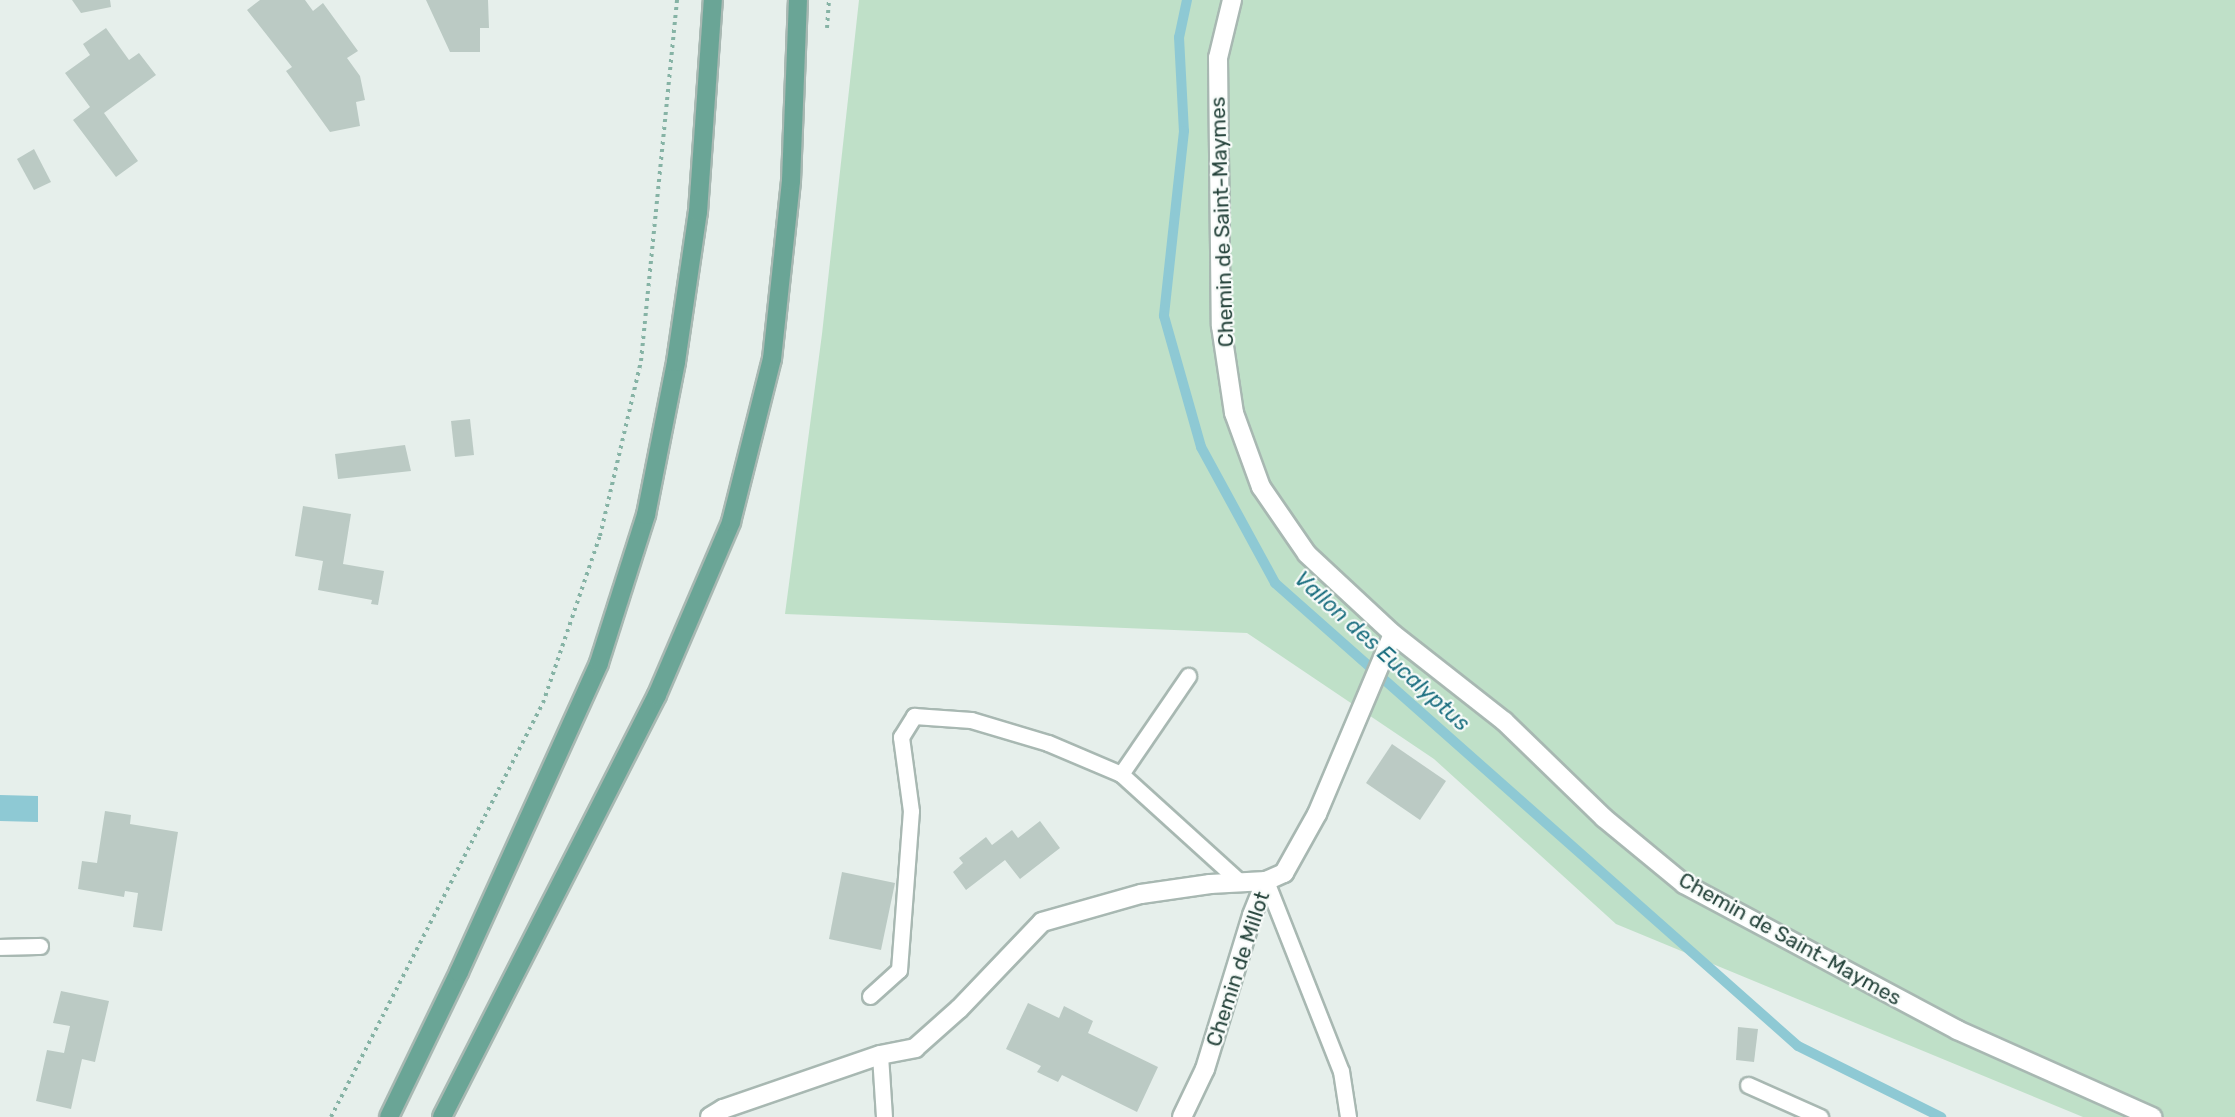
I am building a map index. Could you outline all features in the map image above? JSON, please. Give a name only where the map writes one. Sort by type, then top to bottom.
[{"type":"main road","points":[[389,1117],[459,972],[599,663],[646,515],[676,362],[698,212],[713,0]]},
{"type":"main road","points":[[441,1117],[657,695],[731,522],[772,359],[791,181],[798,0]]},
{"type":"street","name":"Chemin de Saint-Maymes","points":[[1232,0],[1218,58],[1221,326],[1234,413],[1261,487],[1307,554],[1394,634],[1503,721],[1604,818],[1684,884],[1958,1030],[2152,1117]]},
{"type":"street","name":"Chemin de Millot","points":[[1182,1117],[1205,1069],[1252,915],[1266,881],[1284,873],[1317,814],[1394,634]]},
{"type":"street","points":[[710,1117],[723,1109],[880,1055],[915,1048],[959,1009],[1042,922],[1141,894],[1266,881]]},
{"type":"lane","points":[[1121,774],[1188,676]]},
{"type":"lane","points":[[870,996],[899,970],[911,811],[901,737],[914,716],[971,720],[1048,743],[1121,774],[1240,882]]},
{"type":"lane","points":[[1266,881],[1341,1071],[1348,1117]]},
{"type":"lane","points":[[0,947],[40,946]]},
{"type":"lane","points":[[880,1055],[884,1117]]},
{"type":"lane","points":[[1748,1085],[1820,1117]]},
{"type":"path","points":[[331,1117],[543,703],[600,536],[641,361],[660,197],[677,0]]},
{"type":"green space","points":[[859,0],[2235,0],[2235,1117],[2083,1117],[1616,924],[1434,759],[1247,633],[785,614],[822,334]]},
{"type":"water","points":[[0,795],[38,796],[38,822],[0,821]]},
{"type":"building","points":[[72,0],[110,0],[111,7],[81,13]]},
{"type":"building","points":[[260,0],[305,0],[313,11],[323,3],[358,51],[347,58],[360,76],[365,100],[356,102],[360,126],[330,132],[286,71],[292,67],[247,10]]},
{"type":"building","points":[[426,0],[488,0],[489,28],[480,28],[480,52],[450,52]]},
{"type":"building","points":[[106,28],[129,60],[139,53],[156,75],[104,113],[138,161],[116,177],[73,120],[90,107],[65,73],[90,55],[83,44]]},
{"type":"building","points":[[34,149],[51,182],[34,190],[17,159]]},
{"type":"building","points":[[470,419],[474,455],[455,457],[451,421]]},
{"type":"building","points":[[405,445],[411,471],[338,479],[335,454]]},
{"type":"building","points":[[303,506],[351,514],[343,564],[384,571],[378,605],[371,604],[372,600],[318,590],[323,561],[295,556]]},
{"type":"building","points":[[1392,744],[1446,781],[1420,820],[1366,783]]},
{"type":"building","points":[[105,811],[131,815],[130,824],[178,832],[162,931],[133,927],[138,893],[125,891],[124,897],[78,889],[82,861],[97,863]]},
{"type":"building","points":[[1040,821],[1060,848],[1020,879],[1005,860],[966,890],[953,872],[963,863],[959,858],[986,837],[992,845],[1012,830],[1018,838]]},
{"type":"building","points":[[842,872],[895,883],[881,950],[829,939]]},
{"type":"building","points":[[61,991],[109,1001],[95,1062],[82,1059],[71,1109],[36,1101],[47,1050],[64,1053],[70,1026],[53,1023]]},
{"type":"building","points":[[1028,1003],[1059,1018],[1064,1006],[1093,1021],[1088,1033],[1158,1067],[1137,1112],[1062,1075],[1058,1082],[1037,1072],[1041,1066],[1006,1049]]},
{"type":"building","points":[[1738,1027],[1758,1029],[1754,1062],[1736,1060]]},
{"type":"waterway","name":"Vallon des Eucalyptus","points":[[1187,0],[1179,37],[1184,131],[1164,316],[1201,447],[1275,583],[1798,1046],[1941,1117]]}]
